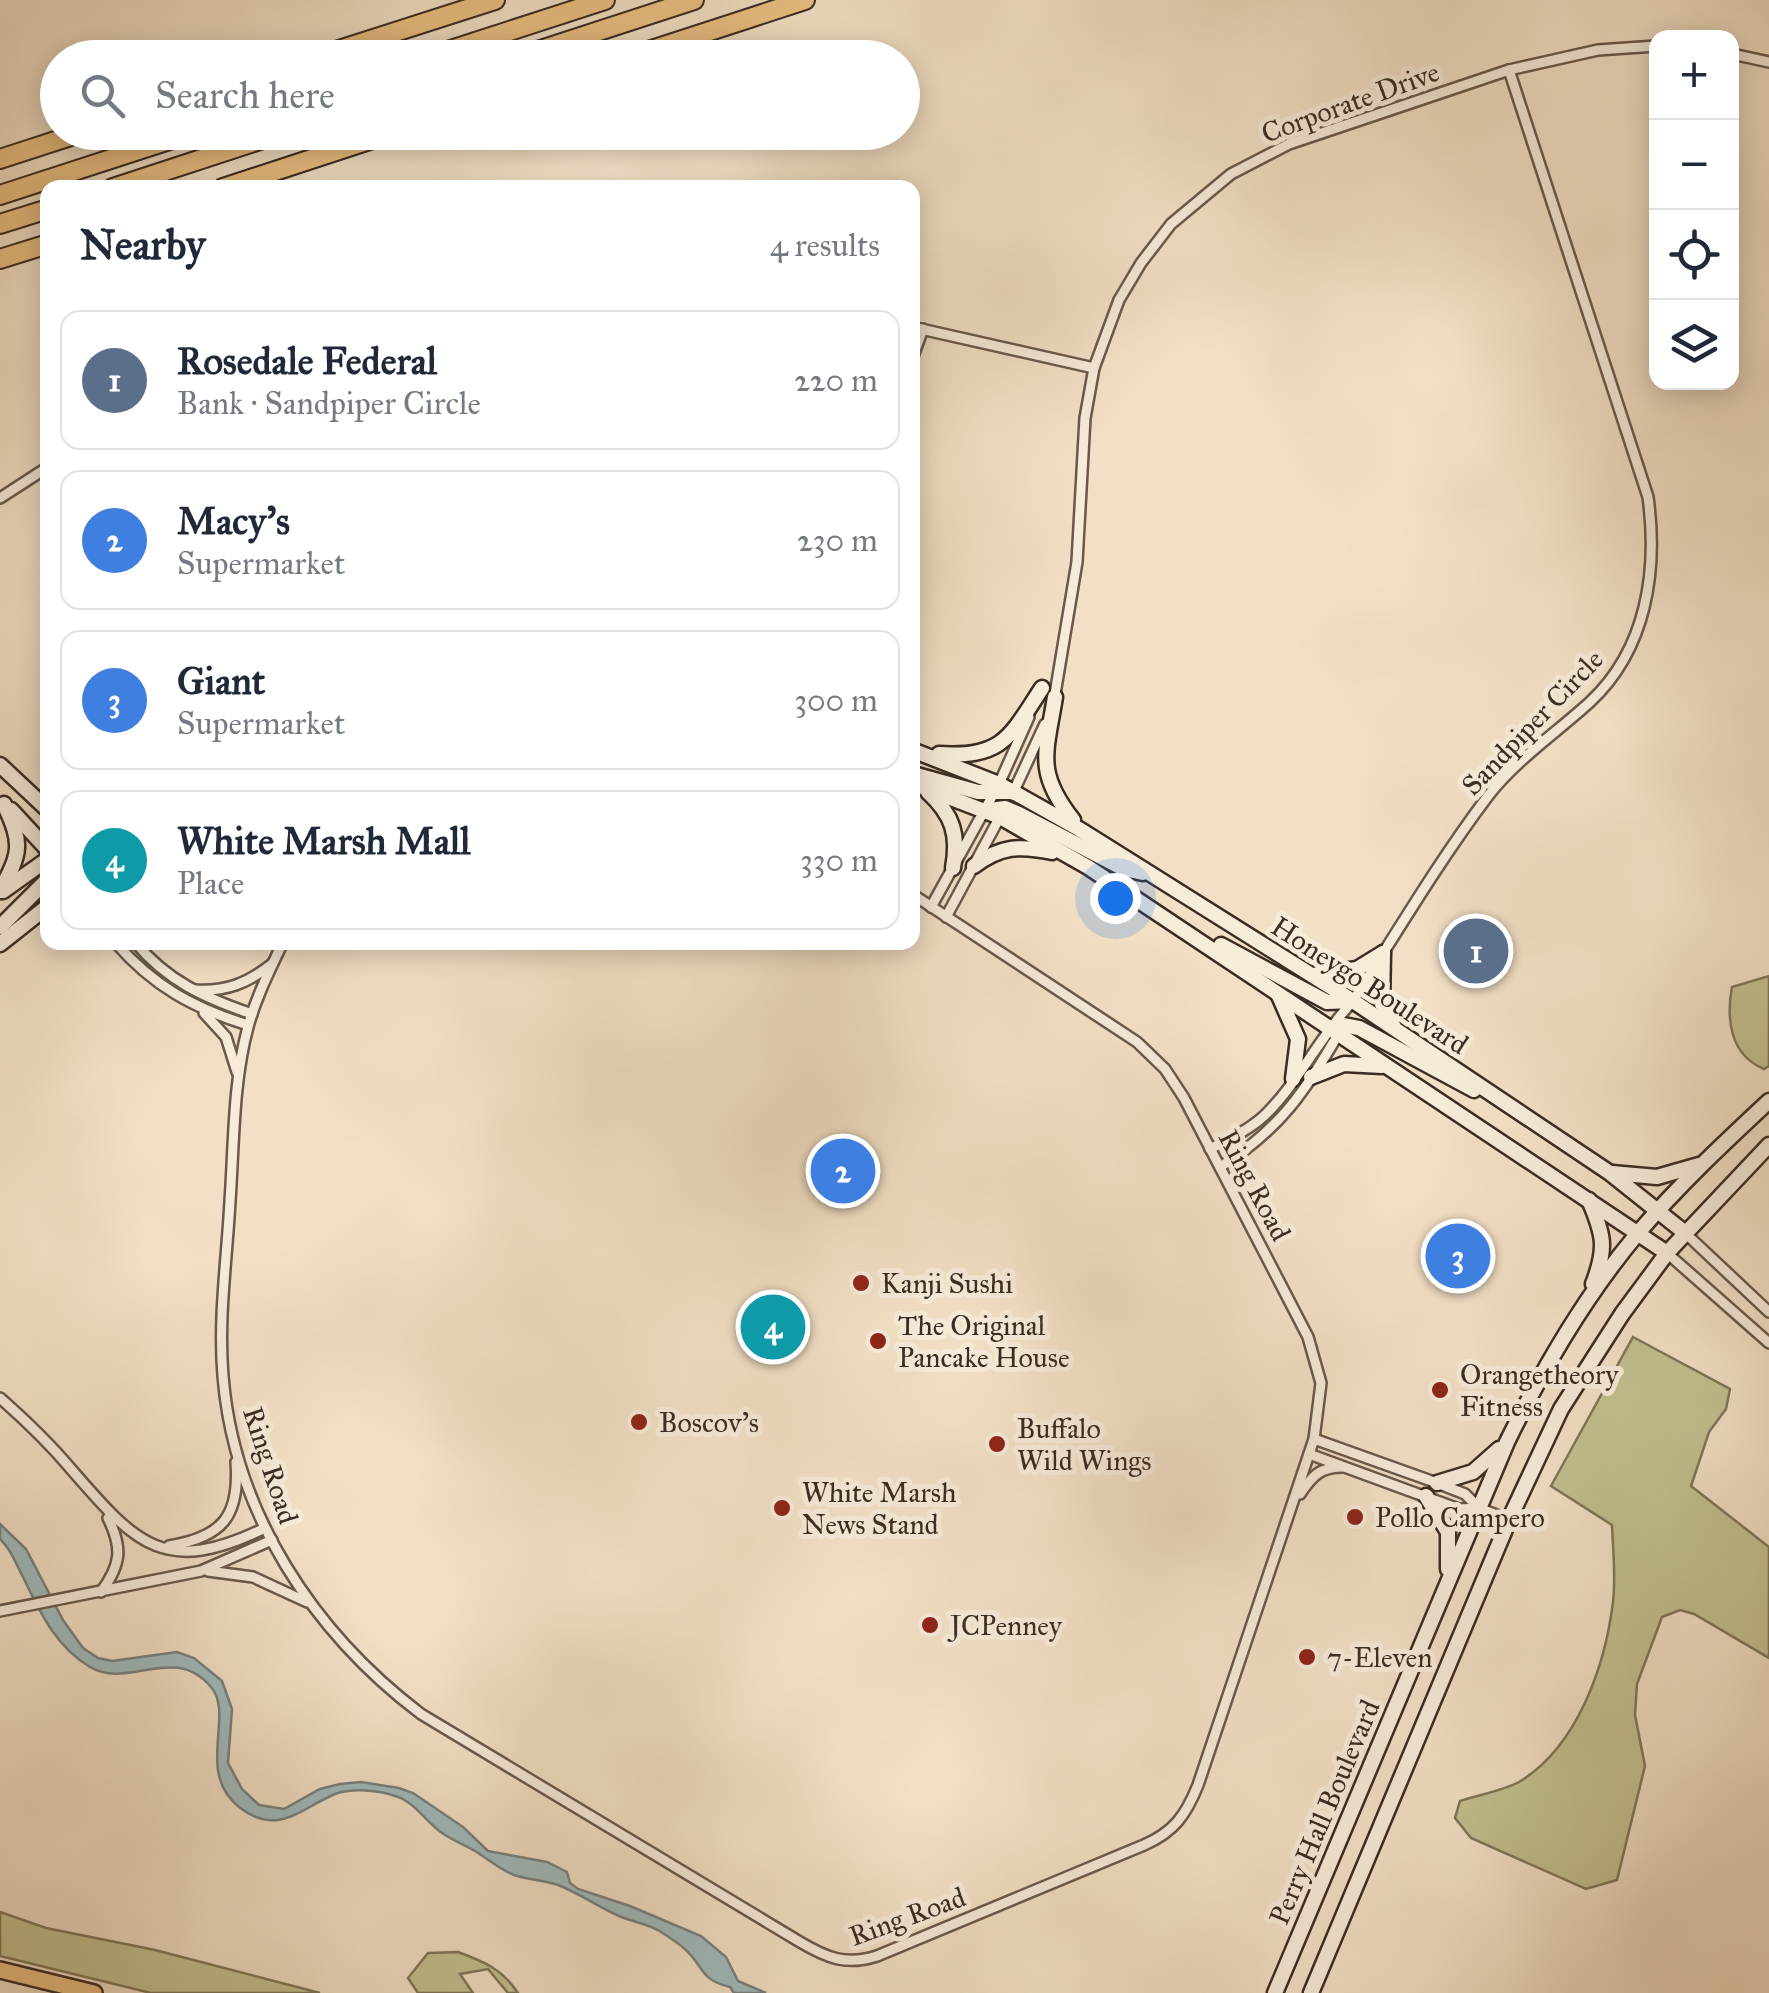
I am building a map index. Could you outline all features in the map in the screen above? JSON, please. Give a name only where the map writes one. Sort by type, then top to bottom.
[{"type":"highway","points":[[370,40],[494,0]]},
{"type":"highway","points":[[482,40],[605,0]]},
{"type":"highway","points":[[571,40],[694,0]]},
{"type":"highway","points":[[682,40],[805,0]]},
{"type":"highway","points":[[0,160],[40,147]]},
{"type":"highway","points":[[46,180],[139,150]]},
{"type":"highway","points":[[137,180],[229,150]]},
{"type":"highway","points":[[247,180],[339,150]]},
{"type":"highway","points":[[0,195],[40,182]]},
{"type":"highway","points":[[0,224],[40,211]]},
{"type":"highway","points":[[0,259],[40,246]]},
{"type":"highway","points":[[0,1970],[94,1993]]},
{"type":"main road","points":[[920,751],[982,754],[1012,734],[1049,692]]},
{"type":"main road","points":[[1049,692],[1046,774],[1060,804],[1080,829]]},
{"type":"main road","points":[[920,752],[1014,792]]},
{"type":"main road","points":[[0,765],[40,794]]},
{"type":"main road","points":[[21,782],[40,802]]},
{"type":"main road","points":[[920,782],[978,792],[997,788]]},
{"type":"main road","points":[[920,783],[985,810],[1002,813],[1124,869],[1154,876]]},
{"type":"main road","points":[[920,785],[940,803],[954,824],[953,868]]},
{"type":"main road","name":"Honeygo Boulevard","points":[[1014,792],[1080,829],[1353,1001],[1610,1172],[1684,1232]]},
{"type":"main road","points":[[2,802],[40,840]]},
{"type":"main road","points":[[0,892],[12,869],[19,842],[2,802]]},
{"type":"main road","name":"Honeygo Boulevard","points":[[1002,813],[1336,1029],[1667,1253]]},
{"type":"main road","points":[[974,866],[998,850],[1020,846],[1066,855]]},
{"type":"main road","points":[[0,892],[40,864]]},
{"type":"main road","points":[[0,927],[40,887]]},
{"type":"main road","points":[[1137,899],[1328,1002],[1353,1001]]},
{"type":"main road","points":[[0,944],[40,912]]},
{"type":"main road","points":[[32,918],[40,917]]},
{"type":"main road","points":[[1313,976],[1357,970],[1383,954]]},
{"type":"main road","points":[[1383,954],[1382,1004],[1400,1034]]},
{"type":"main road","points":[[1276,991],[1289,1012],[1298,1039],[1292,1079]]},
{"type":"main road","points":[[1336,1029],[1359,1028],[1457,1083],[1498,1098]]},
{"type":"main road","points":[[1311,1076],[1344,1064],[1386,1066]]},
{"type":"main road","name":"Perry Hall Boulevard","points":[[1275,1993],[1507,1442],[1545,1367],[1586,1302],[1638,1233],[1704,1162],[1769,1101]]},
{"type":"main road","name":"Perry Hall Boulevard","points":[[1311,1993],[1509,1520],[1561,1409],[1667,1253],[1769,1145]]},
{"type":"main road","points":[[1610,1172],[1658,1177],[1704,1162]]},
{"type":"main road","points":[[1586,1302],[1601,1264],[1604,1241],[1588,1200]]},
{"type":"main road","points":[[1437,1483],[1473,1472],[1507,1442]]},
{"type":"main road","points":[[1426,1496],[1448,1532],[1448,1582]]},
{"type":"street","name":"Corporate Drive","points":[[946,917],[1038,744],[1060,656],[1077,562],[1085,418],[1094,368],[1111,317],[1156,242],[1193,204],[1232,174],[1289,144],[1510,70],[1598,50],[1649,46]]},
{"type":"street","points":[[1739,56],[1769,62]]},
{"type":"street","name":"Sandpiper Circle","points":[[1336,1029],[1491,792],[1592,700],[1617,670],[1638,628],[1652,584],[1653,529],[1648,496],[1510,70]]},
{"type":"street","points":[[920,328],[1094,368]]},
{"type":"street","points":[[0,498],[40,471]]},
{"type":"street","name":"Corporate Drive","points":[[931,907],[1049,692],[1060,656]]},
{"type":"street","name":"Ring Road","points":[[279,950],[250,1020],[239,1076],[222,1328],[222,1374],[234,1444],[265,1528],[309,1603],[371,1673],[422,1714],[800,1942],[838,1961],[860,1962],[1144,1845],[1174,1828],[1187,1811],[1198,1785],[1294,1505],[1314,1439],[1321,1396],[1313,1349],[1176,1085],[1147,1050],[920,899]]},
{"type":"street","points":[[123,950],[153,981],[198,1008],[226,1037],[239,1076]]},
{"type":"street","points":[[143,950],[188,989],[250,1020]]},
{"type":"street","points":[[188,989],[226,990],[256,976],[274,962]]},
{"type":"street","points":[[198,1008],[250,1020]]},
{"type":"street","points":[[1210,1149],[1263,1117],[1336,1029]]},
{"type":"street","points":[[1220,1166],[1268,1133],[1289,1110],[1336,1029]]},
{"type":"street","name":"Honeygo Boulevard","points":[[1684,1232],[1769,1312]]},
{"type":"street","name":"Honeygo Boulevard","points":[[1667,1253],[1769,1343]]},
{"type":"street","points":[[0,1398],[128,1531],[162,1547],[209,1549],[265,1528]]},
{"type":"street","points":[[1314,1439],[1464,1494],[1479,1508],[1509,1520]]},
{"type":"street","points":[[162,1547],[206,1537],[229,1514],[237,1480],[234,1444]]},
{"type":"street","points":[[1310,1454],[1459,1510],[1479,1508]]},
{"type":"street","points":[[1294,1505],[1312,1475],[1332,1467],[1349,1467]]},
{"type":"street","points":[[101,1592],[119,1559],[116,1534],[102,1507]]},
{"type":"street","points":[[0,1610],[201,1571],[272,1540]]},
{"type":"street","points":[[201,1571],[253,1576],[309,1603]]},
{"type":"shaded area","points":[[1769,976],[1769,1066],[1764,1069],[1737,1045],[1730,999],[1732,987]]},
{"type":"shaded area","points":[[1633,1337],[1730,1389],[1726,1409],[1709,1432],[1691,1486],[1769,1547],[1769,1658],[1694,1614],[1680,1610],[1662,1617],[1637,1684],[1635,1715],[1645,1766],[1617,1880],[1586,1889],[1471,1838],[1455,1818],[1460,1801],[1519,1782],[1539,1767],[1572,1727],[1595,1678],[1613,1602],[1612,1525],[1551,1486]]},
{"type":"shaded area","points":[[0,1912],[46,1928],[155,1950],[320,1993],[151,1993],[0,1956]]},
{"type":"shaded area","points":[[458,1952],[492,1967],[518,1993],[508,1993],[488,1969],[460,1974],[473,1993],[418,1993],[408,1978],[428,1953]]},
{"type":"water","points":[[0,1524],[26,1549],[63,1620],[83,1648],[112,1661],[177,1652],[194,1658],[222,1681],[232,1709],[228,1763],[242,1789],[259,1805],[284,1809],[320,1789],[361,1782],[413,1793],[463,1827],[488,1851],[547,1862],[567,1872],[570,1883],[578,1889],[701,1936],[726,1957],[738,1981],[766,1993],[734,1993],[730,1987],[708,1977],[686,1950],[657,1929],[619,1916],[558,1885],[509,1873],[442,1833],[408,1802],[395,1796],[349,1791],[277,1820],[253,1816],[226,1793],[219,1777],[219,1713],[211,1687],[197,1674],[182,1669],[105,1673],[78,1659],[42,1615],[0,1539]]},
{"type":"place","name":"Rosedale Federal","points":[[1476,951]]},
{"type":"place","name":"Macy's","points":[[843,1171]]},
{"type":"place","name":"Giant","points":[[1458,1256]]},
{"type":"place","name":"Kanji Sushi","points":[[861,1283]]},
{"type":"place","name":"White Marsh Mall","points":[[773,1327]]},
{"type":"place","name":"The Original Pancake House","points":[[878,1341]]},
{"type":"place","name":"Orangetheory Fitness","points":[[1440,1390]]},
{"type":"place","name":"Boscov's","points":[[639,1422]]},
{"type":"place","name":"Buffalo Wild Wings","points":[[997,1444]]},
{"type":"place","name":"White Marsh News Stand","points":[[782,1508]]},
{"type":"place","name":"Pollo Campero","points":[[1355,1517]]},
{"type":"place","name":"JCPenney","points":[[930,1625]]},
{"type":"place","name":"7-Eleven","points":[[1307,1657]]}]
